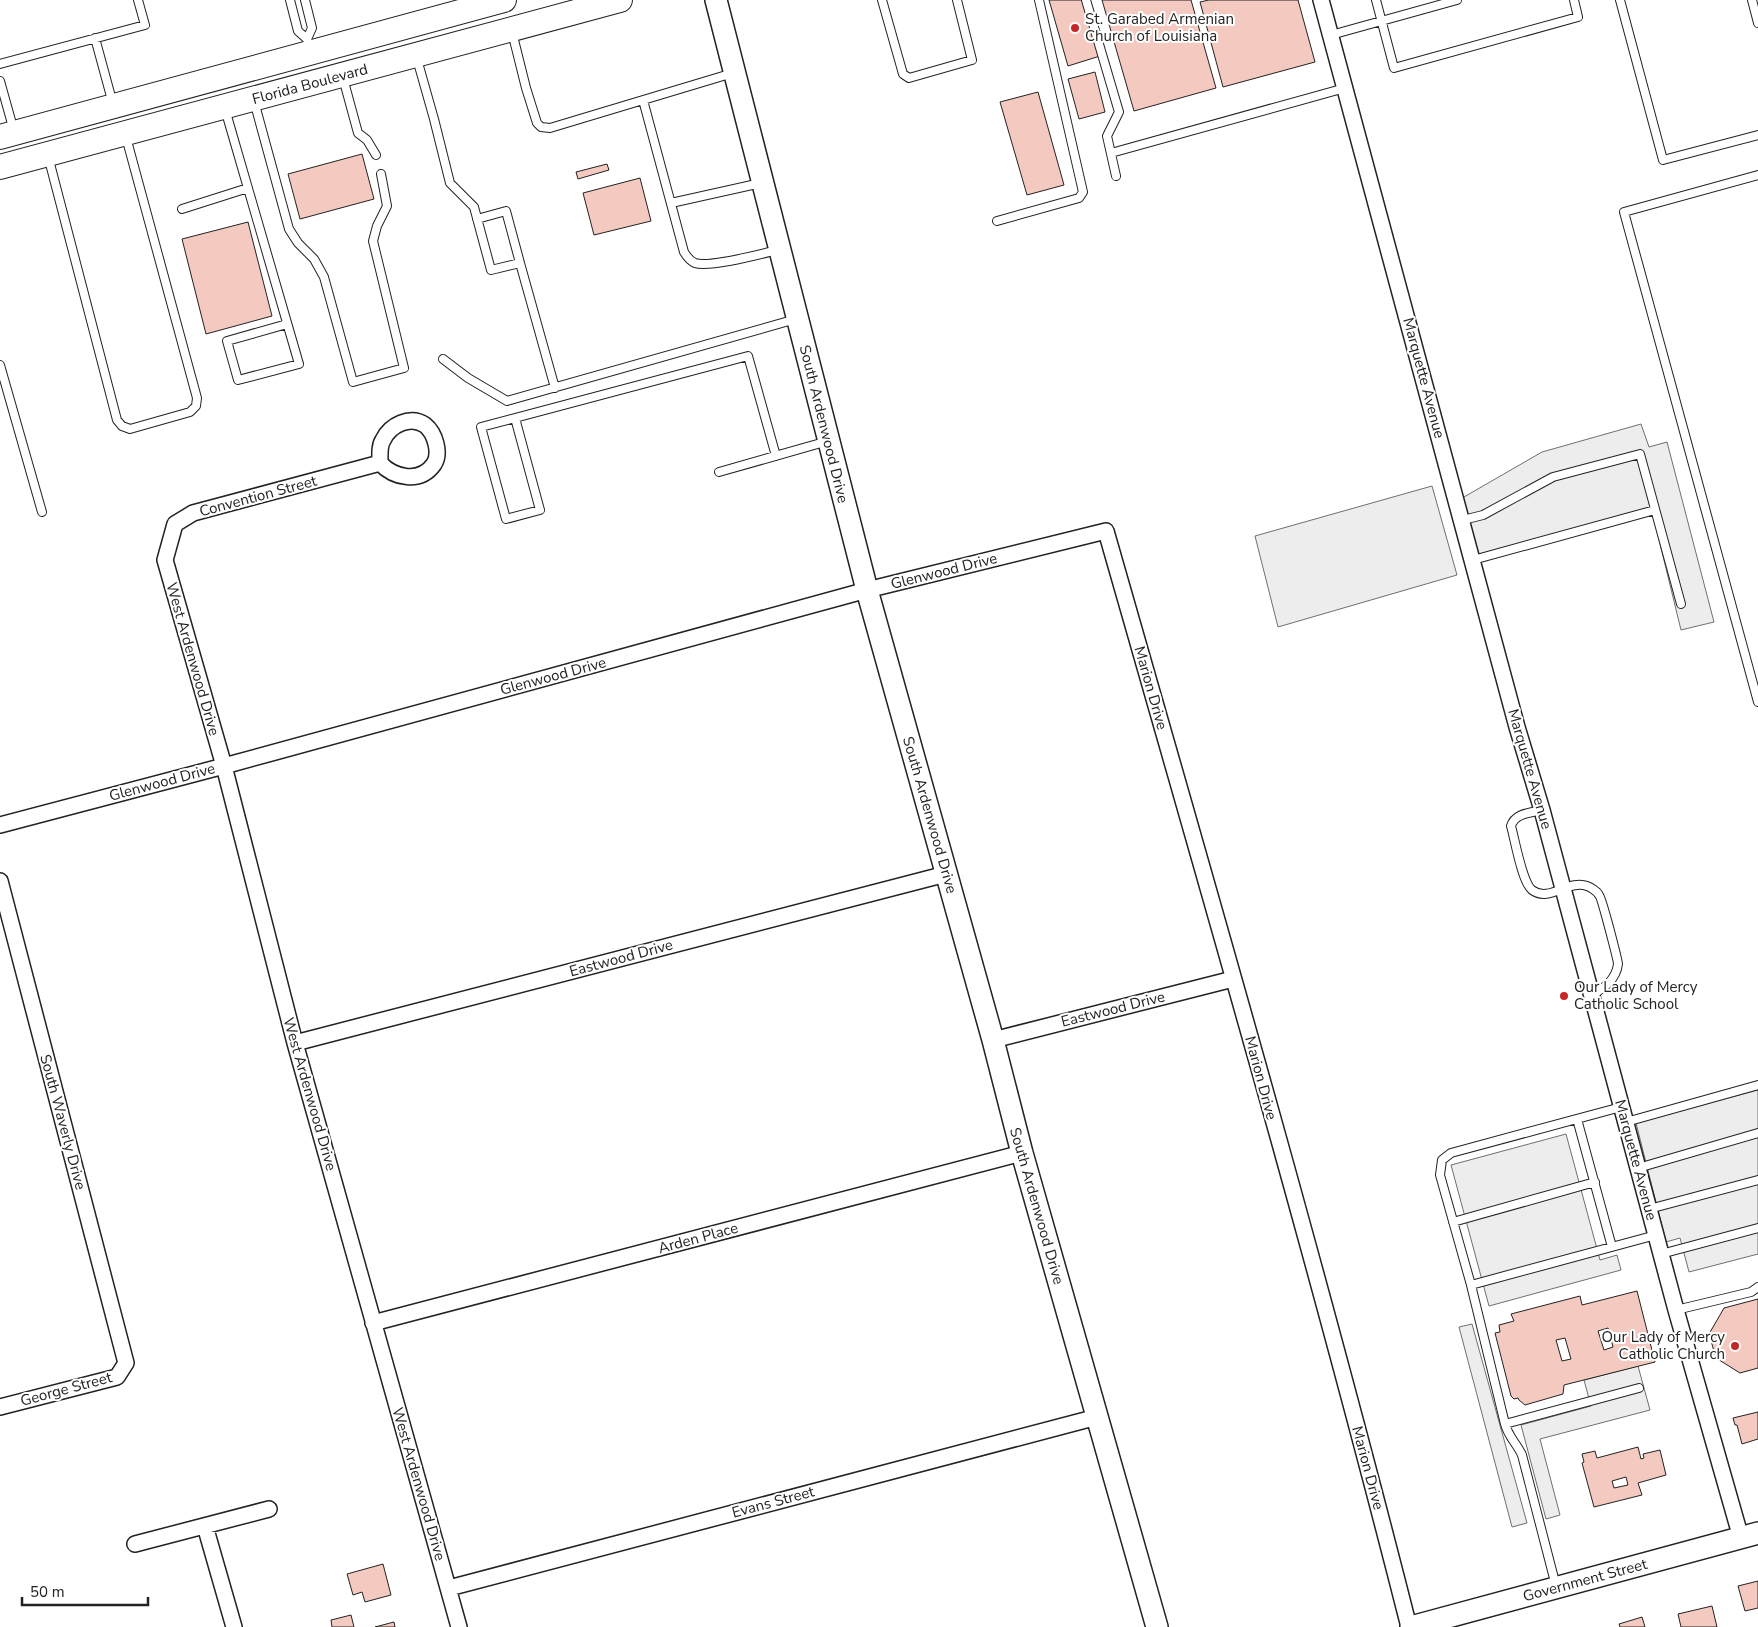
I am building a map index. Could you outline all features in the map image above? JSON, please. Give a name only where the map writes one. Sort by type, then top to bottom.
[{"type":"main road","name":"Florida Boulevard","points":[[7,135],[113,106],[309,46],[335,46],[504,0]]},
{"type":"main road","name":"Florida Boulevard","points":[[0,167],[620,0]]},
{"type":"main road","points":[[335,46],[343,76]]},
{"type":"street","name":"South Ardenwood Drive","points":[[716,0],[761,183],[867,590],[993,1040],[1022,1153],[1157,1627]]},
{"type":"street","name":"Marquette Avenue","points":[[1321,0],[1676,1310],[1750,1536]]},
{"type":"street","name":"Convention Street","points":[[165,560],[175,524],[193,513],[380,463]]},
{"type":"street","name":"Glenwood Drive","points":[[0,825],[224,766],[867,590],[1106,531]]},
{"type":"street","name":"Marion Drive","points":[[1106,531],[1233,979],[1373,1485],[1410,1627]]},
{"type":"street","name":"West Ardenwood Drive","points":[[165,560],[224,766],[295,1043],[459,1627]]},
{"type":"street","name":"Eastwood Drive","points":[[295,1043],[946,874]]},
{"type":"street","name":"South Waverly Drive","points":[[0,881],[126,1363]]},
{"type":"street","name":"Eastwood Drive","points":[[993,1040],[1233,979]]},
{"type":"street","name":"Arden Place","points":[[374,1323],[1022,1153]]},
{"type":"street","name":"George Street","points":[[0,1407],[117,1377],[126,1363]]},
{"type":"street","name":"Evans Street","points":[[449,1588],[1097,1417]]},
{"type":"street","points":[[135,1544],[269,1510]]},
{"type":"street","points":[[205,1526],[234,1627]]},
{"type":"street","name":"Government Street","points":[[1410,1627],[1750,1536]]},
{"type":"lane","points":[[0,64],[145,25],[138,0]]},
{"type":"lane","points":[[290,0],[298,31],[309,46]]},
{"type":"lane","points":[[305,0],[312,28],[309,46]]},
{"type":"lane","points":[[882,0],[903,74],[909,78],[972,60],[957,0]]},
{"type":"lane","points":[[996,221],[1079,198],[1083,192],[1039,0]]},
{"type":"lane","points":[[1086,0],[1119,112],[1107,136],[1116,176]]},
{"type":"lane","points":[[1376,0],[1394,68],[1578,17],[1574,0]]},
{"type":"lane","points":[[1330,35],[1457,0]]},
{"type":"lane","points":[[1620,0],[1664,160],[1758,135]]},
{"type":"lane","points":[[1752,0],[1758,24]]},
{"type":"lane","points":[[511,30],[537,123],[541,127],[550,128],[733,73]]},
{"type":"lane","points":[[95,38],[113,106]]},
{"type":"lane","points":[[416,55],[450,183],[474,207],[491,270],[520,263]]},
{"type":"lane","points":[[343,76],[358,133],[366,140],[376,155]]},
{"type":"lane","points":[[0,82],[7,135]]},
{"type":"lane","points":[[1111,153],[1345,88]]},
{"type":"lane","points":[[254,99],[289,229],[314,259],[324,277],[353,382],[404,368],[373,241],[377,226],[387,206],[381,174]]},
{"type":"lane","points":[[643,100],[684,252],[690,261],[697,264],[729,261],[779,250]]},
{"type":"lane","points":[[225,107],[299,364],[238,380],[228,341],[287,324]]},
{"type":"lane","points":[[48,154],[117,420],[122,426],[130,429],[190,412],[196,406],[198,398],[126,134]]},
{"type":"lane","points":[[1758,176],[1624,212],[1758,702]]},
{"type":"lane","points":[[671,203],[761,183]]},
{"type":"lane","points":[[182,209],[248,188]]},
{"type":"lane","points":[[477,219],[506,211],[555,388]]},
{"type":"lane","points":[[443,359],[468,378],[507,401],[796,319]]},
{"type":"lane","points":[[515,418],[540,510],[506,519],[481,427],[748,356],[776,456]]},
{"type":"lane","points":[[0,365],[42,512]]},
{"type":"lane","points":[[719,472],[828,441]]},
{"type":"lane","points":[[1463,520],[1483,514],[1552,477],[1640,454],[1681,604]]},
{"type":"lane","points":[[1473,560],[1655,510]]},
{"type":"lane","points":[[1542,810],[1518,816],[1512,821],[1511,826],[1526,884],[1533,892],[1543,895],[1580,884],[1589,887],[1599,895],[1618,963],[1614,976],[1606,986],[1592,996]]},
{"type":"lane","points":[[1626,1122],[1758,1084]]},
{"type":"lane","points":[[1556,1588],[1522,1455],[1517,1444],[1507,1432],[1471,1285],[1440,1175],[1442,1160],[1451,1153],[1621,1107]]},
{"type":"lane","points":[[1577,1119],[1612,1247]]},
{"type":"lane","points":[[1638,1168],[1758,1133]]},
{"type":"lane","points":[[1649,1209],[1758,1180]]},
{"type":"lane","points":[[1453,1222],[1595,1182]]},
{"type":"lane","points":[[1661,1254],[1758,1228]]},
{"type":"lane","points":[[1471,1285],[1656,1235]]},
{"type":"lane","points":[[1676,1310],[1751,1292],[1758,1287]]},
{"type":"lane","points":[[1505,1424],[1639,1388]]},
{"type":"shaded area","points":[[1641,424],[1649,447],[1667,442],[1714,622],[1681,630],[1652,511],[1473,560],[1457,501],[1542,452]]},
{"type":"shaded area","points":[[1432,486],[1457,575],[1278,627],[1255,536]]},
{"type":"shaded area","points":[[1758,1090],[1758,1254],[1689,1272],[1680,1238],[1666,1242],[1636,1123]]},
{"type":"shaded area","points":[[1566,1134],[1600,1260],[1617,1255],[1621,1270],[1489,1306],[1451,1165]]},
{"type":"shaded area","points":[[1472,1324],[1527,1523],[1512,1527],[1459,1327]]},
{"type":"shaded area","points":[[1638,1366],[1650,1410],[1540,1439],[1560,1515],[1546,1519],[1521,1425],[1591,1406],[1584,1380]]},
{"type":"building","name":"St. Garabed Armenian Church of Louisiana","points":[[1049,0],[1084,0],[1100,56],[1068,66]]},
{"type":"building","points":[[1102,0],[1191,0],[1216,88],[1134,111]]},
{"type":"building","points":[[1209,0],[1298,0],[1315,62],[1223,87],[1200,2]]},
{"type":"building","points":[[1095,72],[1105,112],[1079,119],[1068,79]]},
{"type":"building","points":[[1038,92],[1064,185],[1027,195],[1000,102]]},
{"type":"building","points":[[362,154],[374,199],[300,219],[288,174]]},
{"type":"building","points":[[607,164],[609,170],[578,179],[576,172]]},
{"type":"building","points":[[640,178],[651,221],[594,235],[583,193]]},
{"type":"building","points":[[248,222],[272,316],[206,334],[182,239]]},
{"type":"building","points":[[1637,1291],[1655,1362],[1564,1385],[1563,1394],[1525,1405],[1518,1398],[1514,1399],[1511,1396],[1495,1333],[1500,1332],[1499,1325],[1514,1321],[1511,1314],[1580,1296],[1582,1305]],"holes":[[[1608,1328],[1613,1347],[1604,1350],[1598,1331]],[[1565,1338],[1571,1359],[1562,1361],[1556,1340]]]},
{"type":"building","name":"Our Lady of Mercy Catholic Church","points":[[1758,1299],[1758,1368],[1740,1373],[1716,1358],[1709,1334],[1724,1308]]},
{"type":"building","points":[[1758,1412],[1758,1439],[1742,1444],[1733,1418]]},
{"type":"building","points":[[1638,1447],[1641,1459],[1644,1458],[1643,1454],[1660,1450],[1666,1475],[1638,1483],[1642,1495],[1594,1507],[1582,1463],[1584,1462],[1582,1454],[1595,1451],[1597,1458]],"holes":[[[1626,1477],[1628,1485],[1614,1488],[1612,1481]]]},
{"type":"building","points":[[383,1564],[391,1595],[365,1602],[362,1592],[353,1595],[347,1574]]},
{"type":"building","points":[[1758,1581],[1758,1608],[1745,1611],[1738,1586]]},
{"type":"building","points":[[1712,1606],[1717,1627],[1681,1627],[1678,1614]]},
{"type":"building","points":[[351,1615],[354,1627],[332,1627],[331,1620]]},
{"type":"building","points":[[1642,1617],[1645,1627],[1620,1627],[1619,1624]]},
{"type":"building","points":[[394,1622],[395,1627],[375,1627]]},
{"type":"place","name":"St. Garabed Armenian Church of Louisiana","points":[[1075,28]]},
{"type":"place","name":"Our Lady of Mercy Catholic School","points":[[1564,996]]},
{"type":"place","name":"Our Lady of Mercy Catholic Church","points":[[1735,1346]]}]
